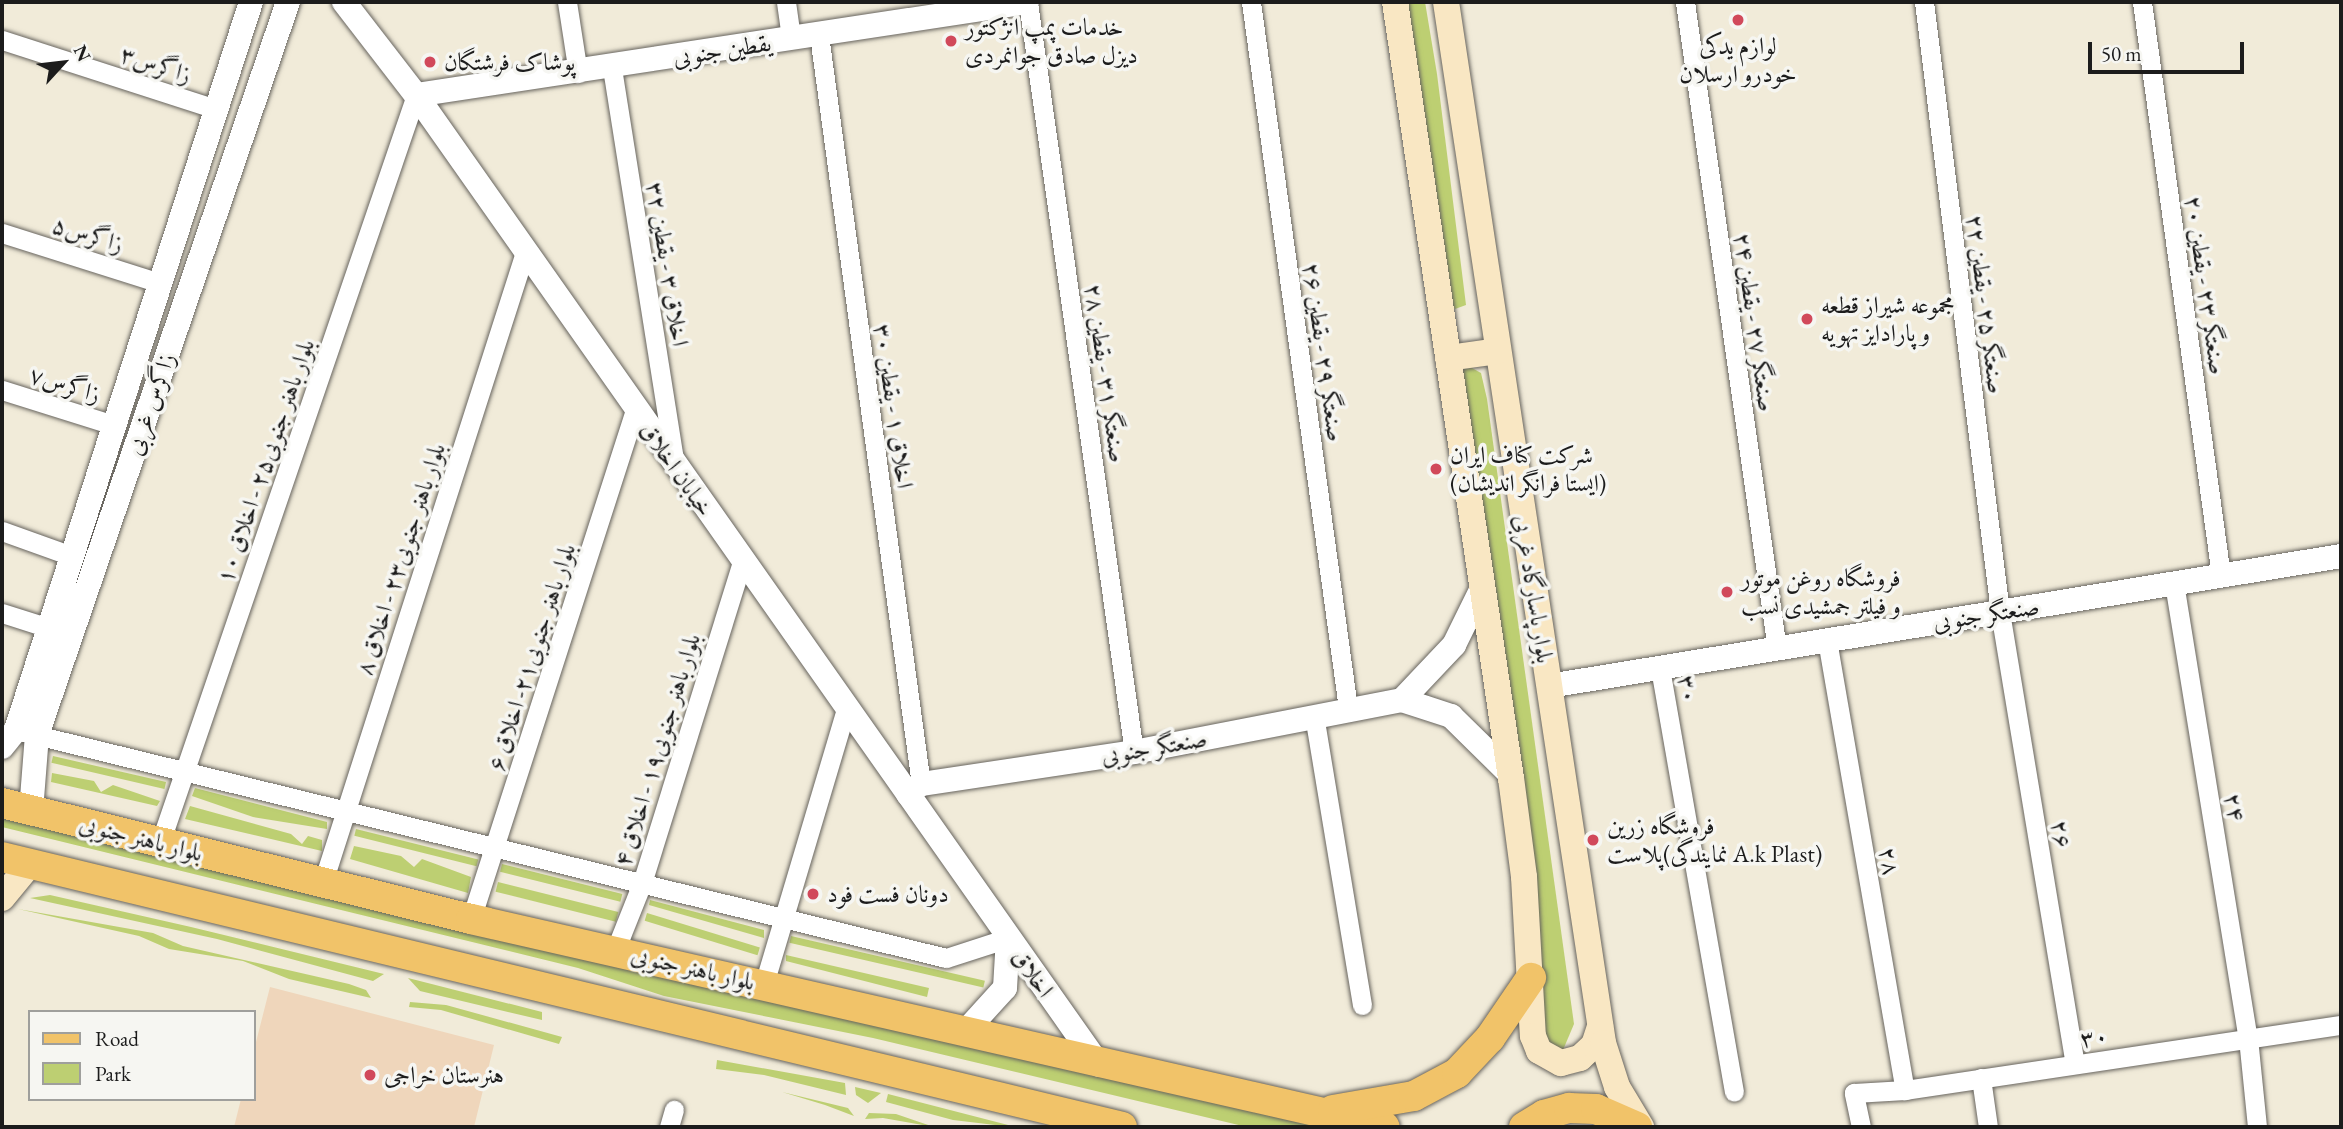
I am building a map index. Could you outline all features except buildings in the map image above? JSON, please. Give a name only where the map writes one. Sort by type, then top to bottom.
[{"type":"main road","name":"بلوار پاسارگاد غربی","points":[[1395,2],[1510,774],[1531,978],[1532,1037],[1539,1051],[1561,1063],[1587,1052],[1600,1026]]},
{"type":"main road","name":"بلوار پاسارگاد غربی","points":[[1446,2],[1600,1026],[1617,1087],[1639,1127]]},
{"type":"main road","points":[[1448,358],[1498,351]]},
{"type":"main road","name":"بلوار باهنر جنوبی","points":[[2,803],[471,919],[764,984],[1099,1065],[1385,1127]]},
{"type":"main road","points":[[2,898],[16,861],[1122,1127]]},
{"type":"main road","points":[[1317,1112],[1414,1096],[1457,1073],[1490,1038],[1531,978]]},
{"type":"main road","points":[[1524,1127],[1544,1115],[1569,1108],[1596,1109],[1639,1127]]},
{"type":"street","name":"زاگرس غربی","points":[[31,811],[18,738],[49,628],[251,2]]},
{"type":"street","name":"زاگرس غربی","points":[[18,738],[288,2]]},
{"type":"street","name":"خیابان اخلاق","points":[[344,2],[361,11],[525,252],[846,709],[914,789],[1008,938]]},
{"type":"street","points":[[567,2],[578,73]]},
{"type":"street","points":[[786,2],[791,39]]},
{"type":"street","name":"صنعتگر ۲۹ - یقطین ۲۶","points":[[1251,2],[1348,708]]},
{"type":"street","name":"صنعتگر ۲۷ - یقطین ۲۴","points":[[1685,2],[1777,649]]},
{"type":"street","name":"صنعتگر ۲۵ - یقطین ۲۲","points":[[1924,2],[2000,612]]},
{"type":"street","name":"صنعتگر ۲۳ - یقطین ۲۰","points":[[2142,2],[2221,576]]},
{"type":"street","name":"یقطین جنوبی","points":[[416,95],[612,68],[1016,3]]},
{"type":"street","name":"صنعتگر ۳۱ - یقطین ۲۸","points":[[1016,3],[1135,752]]},
{"type":"street","name":"اخلاق ۱ - یقطین ۳۰","points":[[819,35],[914,789]]},
{"type":"street","name":"زاگرس۳","points":[[2,40],[216,109]]},
{"type":"street","name":"اخلاق ۳ - یقطین ۳۲","points":[[612,68],[676,467]]},
{"type":"street","name":"بلوار باهنر جنوبی۲۵ - اخلاق ۱۰","points":[[160,843],[416,95]]},
{"type":"street","name":"زاگرس۵","points":[[2,233],[160,282]]},
{"type":"street","name":"بلوار باهنر جنوبی۲۳ - اخلاق ۸","points":[[323,882],[348,811],[525,252]]},
{"type":"street","name":"زاگرس۷","points":[[2,390],[114,425]]},
{"type":"street","name":"بلوار باهنر جنوبی۲۱- اخلاق ۶","points":[[471,919],[635,410]]},
{"type":"street","points":[[2,531],[72,556]]},
{"type":"street","name":"صنعتگر جنوبی","points":[[1549,686],[2341,556]]},
{"type":"street","name":"بلوار باهنر جنوبی۱۹ - اخلاق ۴","points":[[615,951],[642,883],[742,561]]},
{"type":"street","name":"۲۴","points":[[2174,583],[2248,1038],[2257,1127]]},
{"type":"street","points":[[1402,700],[1454,645],[1482,588]]},
{"type":"street","name":"۲۶","points":[[2000,612],[2076,1064]]},
{"type":"street","points":[[2,613],[49,628]]},
{"type":"street","name":"۲۸","points":[[1827,640],[1905,1090]]},
{"type":"street","name":"۳۰","points":[[1660,668],[1734,1092]]},
{"type":"street","name":"صنعتگر جنوبی","points":[[914,789],[1135,752],[1348,708],[1402,700],[1451,716],[1510,774]]},
{"type":"street","points":[[764,984],[846,709]]},
{"type":"street","points":[[1314,715],[1362,1005]]},
{"type":"street","points":[[18,738],[186,771],[946,958],[1008,938]]},
{"type":"street","name":"اخلاق","points":[[964,1032],[1005,988],[1008,938]]},
{"type":"street","name":"اخلاق","points":[[1008,938],[1099,1065]]},
{"type":"street","name":"۳۰","points":[[1861,1127],[1854,1093],[1905,1090],[2341,1025]]},
{"type":"street","points":[[1981,1078],[1988,1127]]},
{"type":"shaded area","name":"هنرستان خراجی","points":[[270,987],[494,1045],[474,1127],[234,1127],[240,1101],[256,1101],[256,1042]]},
{"type":"green space","points":[[1407,2],[1425,2],[1437,74],[1466,305],[1455,309],[1447,295]]},
{"type":"green space","points":[[1472,368],[1481,373],[1487,399],[1574,1024],[1563,1050],[1549,1047],[1539,1029],[1458,369]]},
{"type":"green space","points":[[53,756],[166,782],[164,789],[51,763]]},
{"type":"green space","points":[[52,773],[94,781],[101,792],[113,785],[160,801],[157,806],[51,782]]},
{"type":"green space","points":[[195,788],[327,822],[327,829],[253,817],[192,796]]},
{"type":"green space","points":[[190,806],[291,834],[302,844],[308,836],[322,840],[322,851],[185,819]]},
{"type":"green space","points":[[2,809],[1334,1127],[1247,1127],[873,1038],[664,996],[578,968],[2,827]]},
{"type":"green space","points":[[356,829],[478,859],[477,866],[354,836]]},
{"type":"green space","points":[[354,846],[401,856],[414,867],[422,859],[471,877],[468,893],[350,859]]},
{"type":"green space","points":[[502,864],[622,894],[620,902],[500,872]]},
{"type":"green space","points":[[498,882],[618,912],[616,922],[496,892]]},
{"type":"green space","points":[[50,895],[384,974],[373,981],[217,939],[30,898]]},
{"type":"green space","points":[[650,900],[764,930],[764,938],[649,905]]},
{"type":"green space","points":[[18,909],[153,933],[183,946],[349,984],[366,990],[371,998],[289,979],[243,961],[169,949],[139,936]]},
{"type":"green space","points":[[647,913],[760,947],[758,955],[645,921]]},
{"type":"green space","points":[[791,936],[985,981],[983,988],[789,943]]},
{"type":"green space","points":[[786,955],[929,988],[927,997],[786,961]]},
{"type":"green space","points":[[408,978],[542,1012],[542,1020],[420,991]]},
{"type":"green space","points":[[410,1002],[446,1005],[562,1037],[559,1044],[441,1010],[409,1007]]},
{"type":"green space","points":[[717,1060],[845,1083],[846,1095],[764,1075],[716,1069]]},
{"type":"green space","points":[[855,1087],[881,1093],[868,1103],[856,1095]]},
{"type":"green space","points":[[782,1092],[848,1108],[854,1116],[825,1105]]},
{"type":"green space","points":[[888,1094],[1012,1127],[953,1120],[886,1102]]},
{"type":"green space","points":[[869,1113],[896,1114],[934,1127],[883,1118],[865,1119]]},
{"type":"place","name":"لوازم یدکی خودرو ارسلان","points":[[1738,20]]},
{"type":"place","name":"خدمات پمپ انژکتور دیزل صادق جوانمردی","points":[[951,41]]},
{"type":"place","name":"پوشاک فرشتگان","points":[[430,62]]},
{"type":"place","name":"مجموعه شیراز قطعه و پارادایز تهویه","points":[[1807,319]]},
{"type":"place","name":"شرکت کناف ایران (ایستا فرانگر اندیشان)","points":[[1436,469]]},
{"type":"place","name":"فروشگاه روغن موتور و فیلتر جمشیدی نسب","points":[[1727,592]]},
{"type":"place","name":"فروشگاه زرین پلاست(نمایندگی A.k Plast)","points":[[1593,840]]},
{"type":"place","name":"دونان فست فود","points":[[813,894]]},
{"type":"place","name":"هنرستان خراجی","points":[[370,1075]]}]
